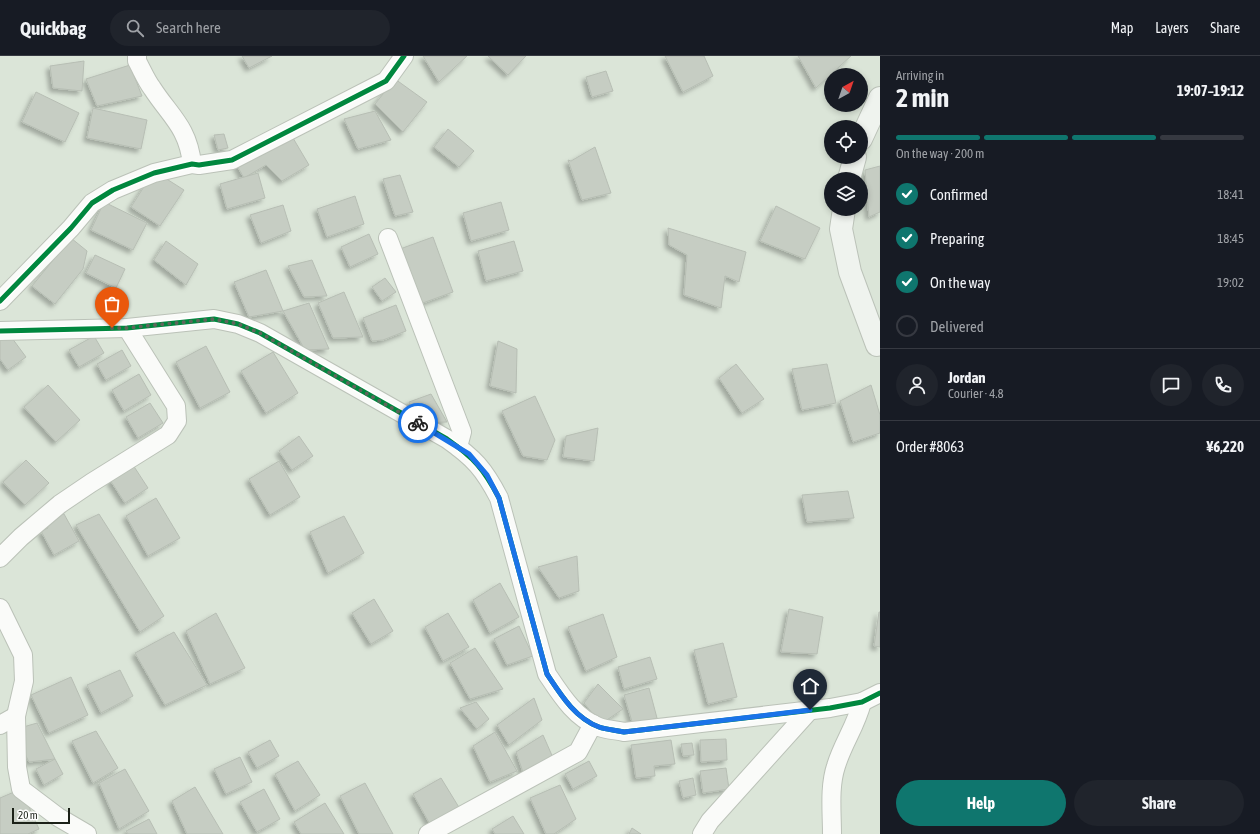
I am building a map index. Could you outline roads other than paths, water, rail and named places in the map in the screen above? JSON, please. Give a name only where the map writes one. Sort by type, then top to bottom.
[{"type":"street","points":[[137,56],[137,61],[152,89],[180,127],[190,146],[192,164]]},
{"type":"street","points":[[0,301],[71,228],[92,203],[113,190],[154,173],[192,164],[199,165],[232,160],[386,81],[404,56]]},
{"type":"street","points":[[868,124],[880,98]]},
{"type":"street","points":[[843,216],[841,229],[850,272],[879,347]]},
{"type":"street","points":[[388,238],[462,432],[458,447]]},
{"type":"street","points":[[2,326],[127,328],[214,319],[238,324],[260,333],[469,454],[487,475],[499,498],[547,674],[562,696],[578,714],[599,727],[624,732],[810,710],[862,702],[880,693]]},
{"type":"street","points":[[0,558],[21,537],[60,504],[168,435],[177,421],[176,406],[127,328]]},
{"type":"street","points":[[0,608],[23,655],[24,681],[16,716],[17,767],[21,789],[58,817],[87,834]]},
{"type":"street","points":[[832,834],[833,786],[836,766],[858,719],[862,702]]},
{"type":"street","points":[[702,834],[710,821],[810,710]]},
{"type":"street","points":[[0,725],[16,716]]},
{"type":"street","points":[[428,834],[578,752],[594,724]]}]
